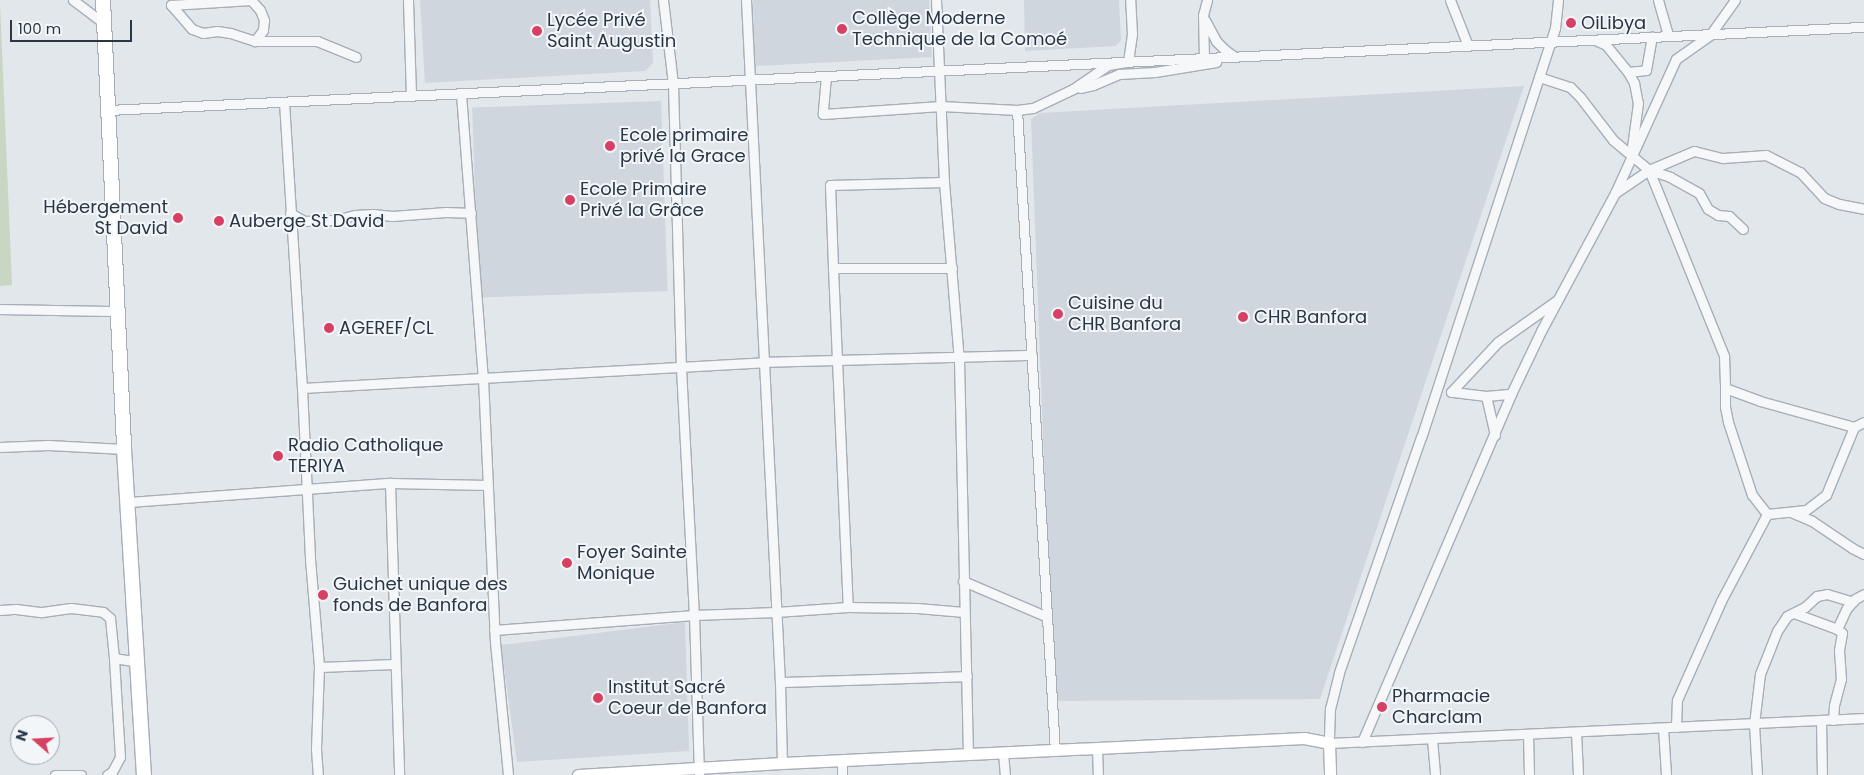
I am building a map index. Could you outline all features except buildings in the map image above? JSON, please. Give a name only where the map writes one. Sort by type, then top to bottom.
[{"type":"highway","points":[[103,0],[124,449],[129,502],[144,775]]},
{"type":"main road","points":[[578,775],[699,772],[782,763],[1304,738],[1329,743],[1330,775]]},
{"type":"street","points":[[73,0],[104,24]]},
{"type":"street","points":[[255,40],[263,30],[264,20],[260,10],[251,0],[172,5],[192,29],[203,33],[217,31],[255,40],[317,41],[356,57]]},
{"type":"street","points":[[408,0],[411,96]]},
{"type":"street","points":[[663,0],[673,84],[681,368],[694,614],[699,772]]},
{"type":"street","points":[[746,0],[780,682],[782,763]]},
{"type":"street","points":[[936,0],[944,182],[959,359],[968,755]]},
{"type":"street","points":[[1128,62],[1132,34],[1130,0]]},
{"type":"street","points":[[1204,58],[1203,16],[1207,0]]},
{"type":"street","points":[[1450,0],[1468,46]]},
{"type":"street","points":[[1558,0],[1556,28],[1339,673],[1330,708],[1329,743],[1864,718]]},
{"type":"street","points":[[1658,0],[1668,36]]},
{"type":"street","points":[[1362,742],[1511,394],[1558,299],[1615,193],[1676,59],[1710,35],[1735,0]]},
{"type":"street","points":[[1203,16],[1216,41],[1224,50],[1236,57]]},
{"type":"street","points":[[108,110],[1864,27]]},
{"type":"street","points":[[1628,72],[1646,70],[1652,37]]},
{"type":"street","points":[[1595,40],[1606,45],[1628,72],[1634,83],[1638,102],[1632,155]]},
{"type":"street","points":[[1073,89],[1093,85],[1119,74],[1183,68],[1246,56]]},
{"type":"street","points":[[826,76],[823,114],[941,106],[1017,110],[1034,108],[1073,89],[1108,65],[1128,62]]},
{"type":"street","points":[[1539,76],[1570,87],[1613,140],[1649,170],[1670,177],[1699,193],[1708,209],[1718,215],[1728,216],[1743,228]]},
{"type":"street","points":[[461,94],[483,378],[494,630],[508,775]]},
{"type":"street","points":[[284,102],[308,490],[310,559],[319,667],[316,750],[318,775]]},
{"type":"street","points":[[1017,110],[1045,616],[1055,751]]},
{"type":"street","points":[[1615,193],[1649,170],[1694,151],[1723,158],[1766,155],[1800,172],[1824,198],[1839,204],[1864,209]]},
{"type":"street","points":[[1649,170],[1724,356],[1725,407],[1728,422],[1752,495],[1767,514]]},
{"type":"street","points":[[848,607],[835,361],[830,185],[944,182]]},
{"type":"street","points":[[290,213],[304,221],[312,221],[373,214],[392,216],[446,212],[470,213]]},
{"type":"street","points":[[833,268],[952,268]]},
{"type":"street","points":[[1451,392],[1498,342],[1558,299]]},
{"type":"street","points":[[0,309],[119,311]]},
{"type":"street","points":[[302,388],[764,362],[959,359],[1032,355]]},
{"type":"street","points":[[1725,388],[1760,401],[1854,427]]},
{"type":"street","points":[[1434,395],[1451,392],[1486,396],[1511,394]]},
{"type":"street","points":[[1486,396],[1495,435]]},
{"type":"street","points":[[1767,514],[1786,510],[1806,510],[1826,495],[1854,427],[1864,422]]},
{"type":"street","points":[[0,447],[48,445],[124,449]]},
{"type":"street","points":[[129,502],[390,483],[487,486]]},
{"type":"street","points":[[390,483],[398,775]]},
{"type":"street","points":[[1786,510],[1812,521],[1864,554]]},
{"type":"street","points":[[1676,727],[1677,700],[1721,601],[1767,514]]},
{"type":"street","points":[[963,581],[1045,616]]},
{"type":"street","points":[[1757,775],[1754,724],[1760,674],[1777,631],[1787,616],[1805,607],[1818,596],[1827,594],[1853,602]]},
{"type":"street","points":[[1837,629],[1847,608],[1864,594]]},
{"type":"street","points":[[494,630],[694,614],[776,612],[848,607],[917,608],[964,612]]},
{"type":"street","points":[[0,610],[16,609],[42,612],[71,608],[103,612],[110,618],[120,757],[112,772],[108,775]]},
{"type":"street","points":[[1794,613],[1837,629],[1842,633],[1839,650],[1841,679],[1834,705],[1833,720]]},
{"type":"street","points":[[114,658],[138,662]]},
{"type":"street","points":[[319,667],[395,664]]},
{"type":"street","points":[[780,682],[967,676]]},
{"type":"street","points":[[1821,720],[1822,775]]},
{"type":"street","points":[[1663,728],[1666,775]]},
{"type":"street","points":[[1576,732],[1578,775]]},
{"type":"street","points":[[1528,734],[1529,775]]},
{"type":"street","points":[[1432,738],[1435,775]]},
{"type":"street","points":[[1097,749],[1098,775]]},
{"type":"street","points":[[1003,753],[1004,775]]},
{"type":"street","points":[[842,761],[842,775]]},
{"type":"street","points":[[55,775],[82,775]]},
{"type":"shaded area","name":"Lycée Privé Saint Augustin","points":[[420,0],[650,0],[653,63],[645,71],[425,83]]},
{"type":"shaded area","name":"Collège Moderne Technique de la Comoé","points":[[753,0],[929,0],[932,57],[755,66]]},
{"type":"shaded area","points":[[1024,0],[1119,0],[1121,40],[1116,46],[1025,51]]},
{"type":"shaded area","name":"CHR Banfora","points":[[1524,86],[1320,699],[1057,701],[1046,515],[1031,119],[1040,113]]},
{"type":"shaded area","name":"Ecole Primaire Privé la Grâce","points":[[661,101],[668,291],[479,297],[472,108]]},
{"type":"shaded area","name":"Institut Sacré Coeur de Banfora","points":[[685,622],[689,751],[517,762],[501,645]]},
{"type":"green space","points":[[0,3],[12,285],[0,286]]},
{"type":"place","name":"OiLibya","points":[[1571,23]]},
{"type":"place","name":"Collège Moderne Technique de la Comoé","points":[[842,29]]},
{"type":"place","name":"Lycée Privé Saint Augustin","points":[[537,31]]},
{"type":"place","name":"Ecole primaire privé la Grace","points":[[610,146]]},
{"type":"place","name":"Ecole Primaire Privé la Grâce","points":[[570,200]]},
{"type":"place","name":"Hébergement St David","points":[[178,218]]},
{"type":"place","name":"Auberge St David","points":[[219,221]]},
{"type":"place","name":"Cuisine du CHR Banfora","points":[[1058,314]]},
{"type":"place","name":"CHR Banfora","points":[[1243,317]]},
{"type":"place","name":"AGEREF/CL","points":[[329,328]]},
{"type":"place","name":"Radio Catholique TERIYA","points":[[278,456]]},
{"type":"place","name":"Foyer Sainte Monique","points":[[567,563]]},
{"type":"place","name":"Guichet unique des fonds de Banfora","points":[[323,595]]},
{"type":"place","name":"Institut Sacré Coeur de Banfora","points":[[598,698]]},
{"type":"place","name":"Pharmacie Charclam","points":[[1382,707]]}]
